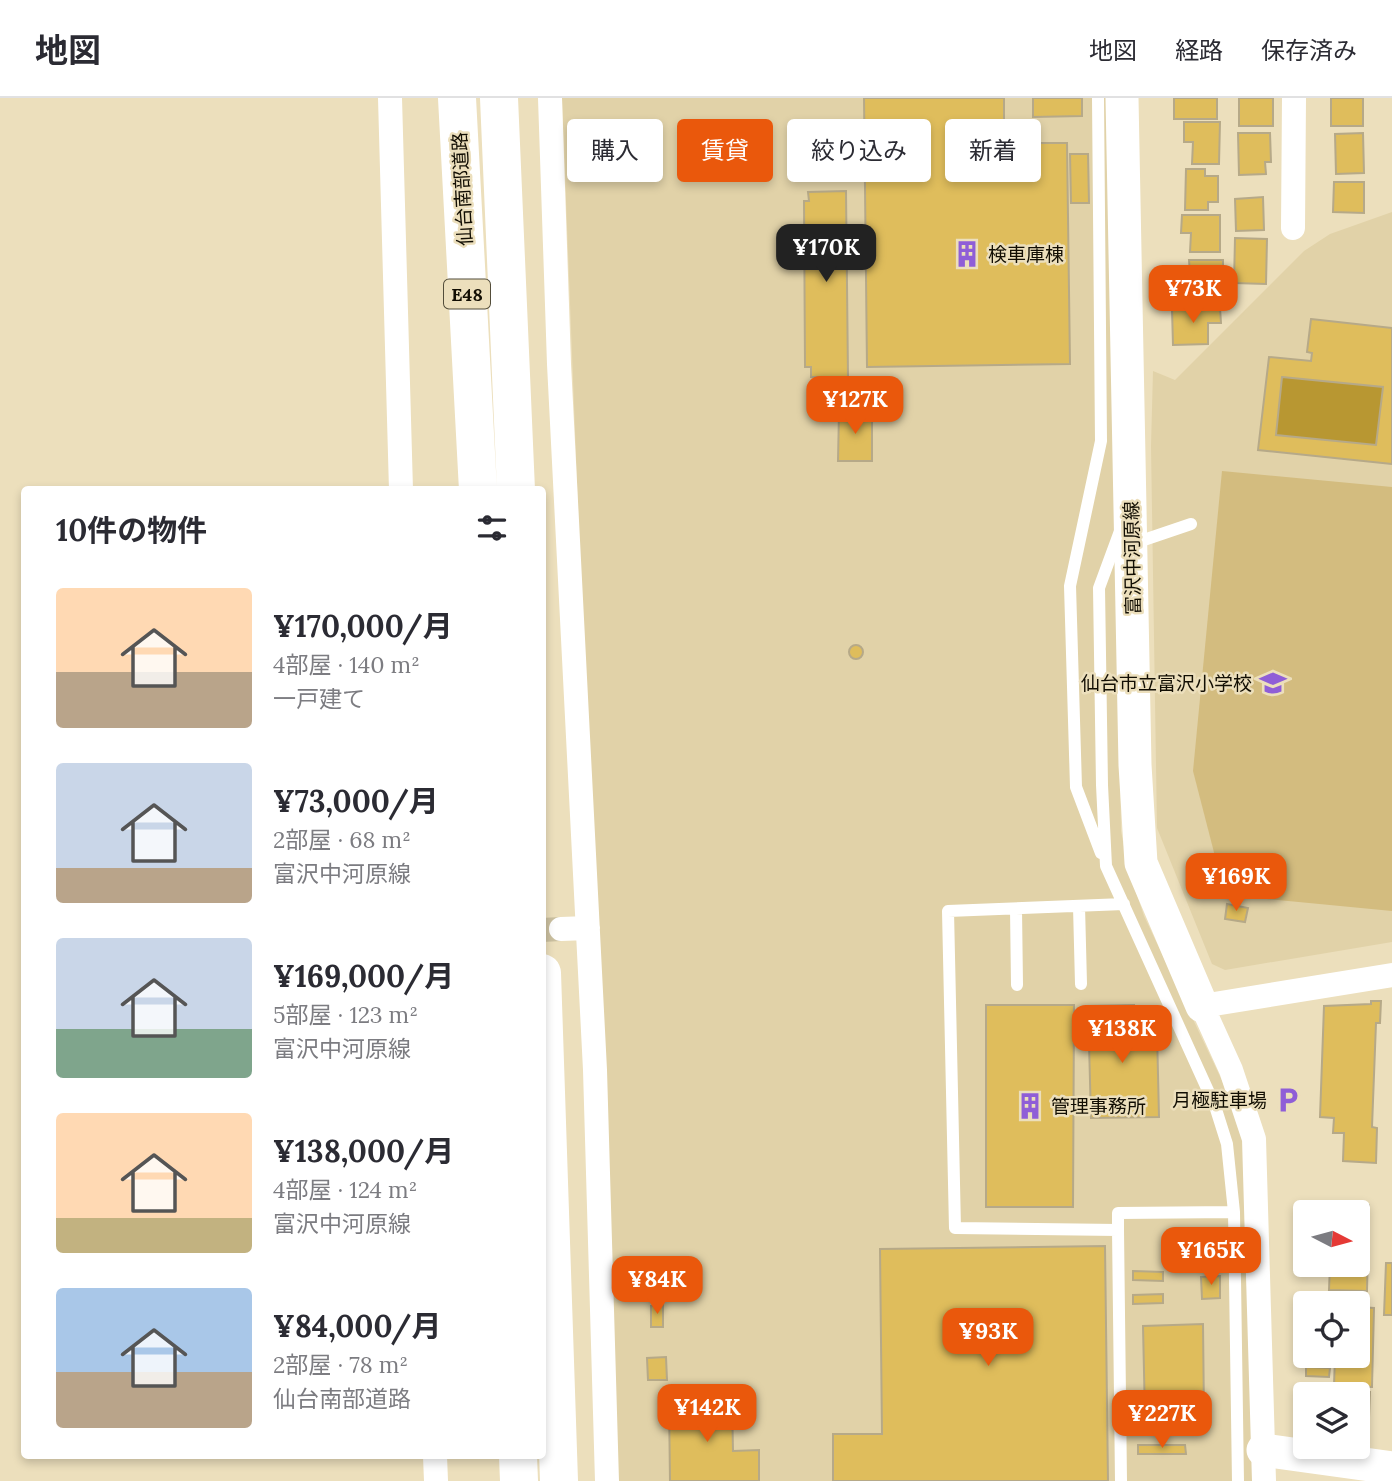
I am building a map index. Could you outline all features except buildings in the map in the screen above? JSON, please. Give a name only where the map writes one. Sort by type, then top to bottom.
[{"type":"highway","name":"仙台南部道路","points":[[457,98],[478,486]]},
{"type":"highway","name":"仙台南部道路","points":[[499,98],[516,486]]},
{"type":"highway","points":[[546,1093],[559,1481]]},
{"type":"highway","points":[[518,1459],[519,1481]]},
{"type":"street","points":[[390,98],[401,486]]},
{"type":"street","points":[[550,98],[559,378],[596,1069],[607,1481]]},
{"type":"street","name":"富沢中河原線","points":[[1122,98],[1135,765],[1141,863],[1202,1006]]},
{"type":"street","points":[[1293,98],[1293,228]]},
{"type":"street","points":[[561,929],[588,928]]},
{"type":"street","points":[[1392,975],[1202,1006],[1231,1070],[1254,1139],[1264,1465],[1392,1468]]},
{"type":"street","points":[[435,1459],[436,1481]]},
{"type":"lane","points":[[1098,98],[1101,441],[1070,586],[1076,787],[1106,866],[1215,1105],[1227,1144],[1234,1212],[1238,1481]]},
{"type":"lane","points":[[1106,866],[1099,588],[1131,500]]},
{"type":"lane","points":[[1132,544],[1191,524]]},
{"type":"lane","points":[[1118,1230],[955,1228],[948,911],[1124,904]]},
{"type":"lane","points":[[1079,906],[1081,984]]},
{"type":"lane","points":[[1016,909],[1017,985]]},
{"type":"lane","points":[[1121,1481],[1118,1213],[1234,1212]]},
{"type":"shaded area","points":[[562,98],[1109,98],[1121,831],[1128,868],[1144,916],[1234,1106],[1246,1155],[1253,1481],[616,1481]]},
{"type":"shaded area","name":"仙台市立富沢小学校","points":[[1392,212],[1392,942],[1225,970],[1212,964],[1157,828],[1151,446],[1153,371],[1175,380],[1304,251],[1330,234]]},
{"type":"shaded area","points":[[1282,377],[1383,387],[1376,445],[1276,435]]},
{"type":"shaded area","points":[[1222,471],[1392,487],[1392,911],[1225,895],[1193,771]]},
{"type":"tunnel","points":[[546,930],[561,929]]},
{"type":"place","name":"検車庫棟","points":[[967,254]]},
{"type":"place","name":"仙台市立富沢小学校","points":[[1273,683]]},
{"type":"place","name":"月極駐車場","points":[[1288,1100]]},
{"type":"place","name":"管理事務所","points":[[1030,1106]]}]
